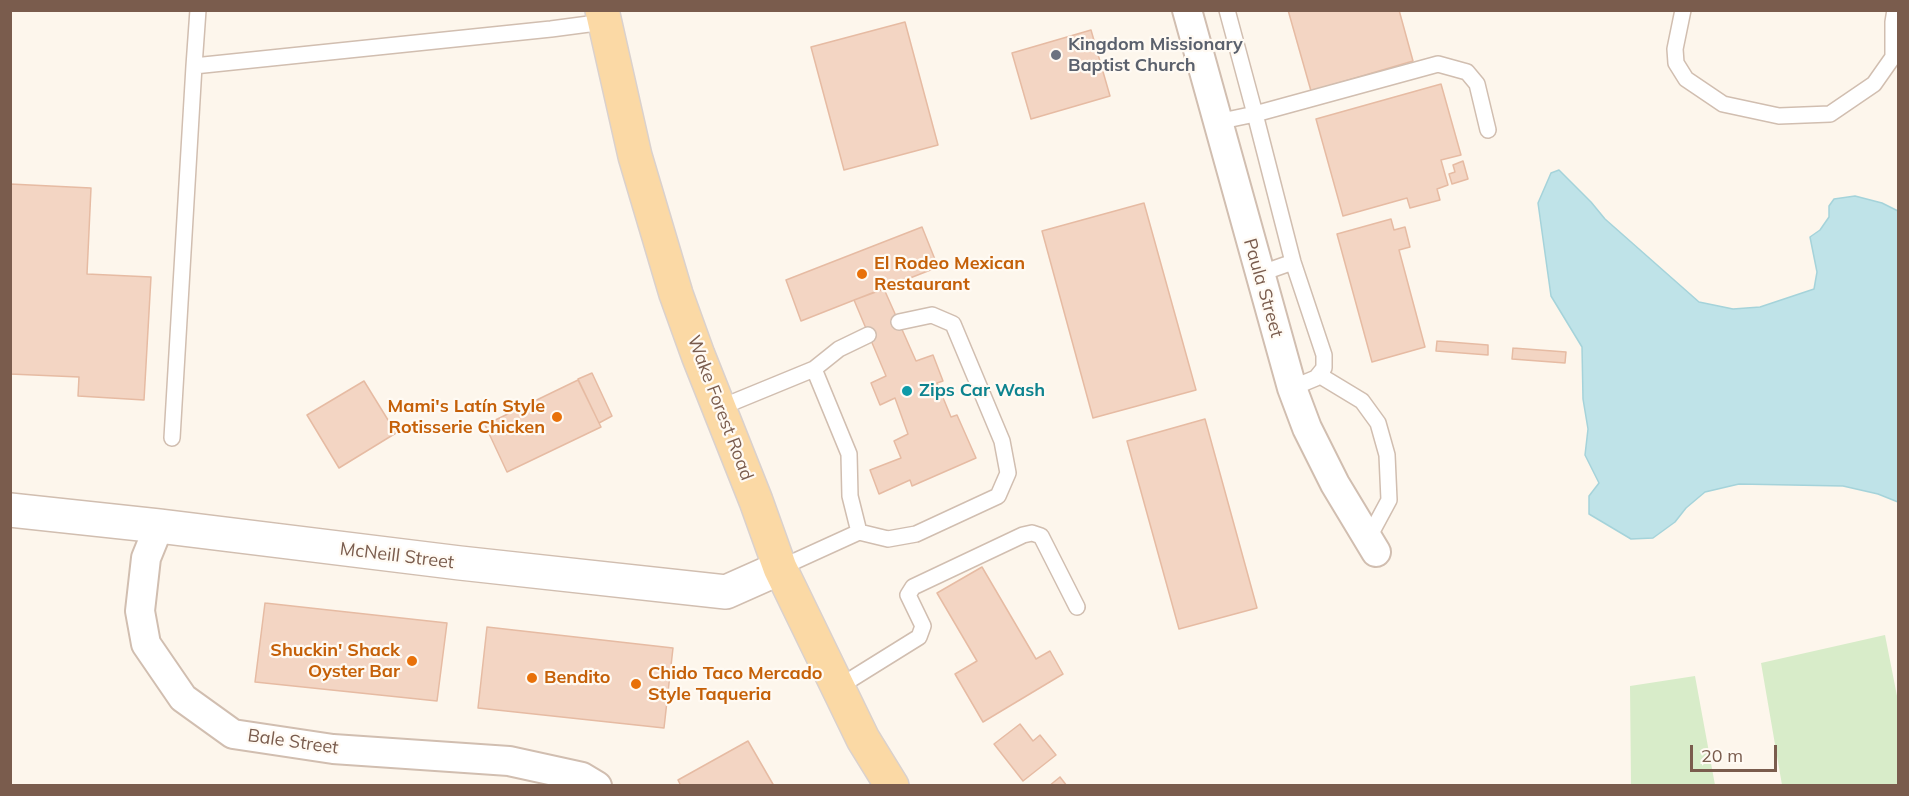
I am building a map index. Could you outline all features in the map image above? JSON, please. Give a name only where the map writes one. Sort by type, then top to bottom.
[{"type":"main road","name":"Wake Forest Road","points":[[603,16],[635,156],[676,294],[780,567],[863,739],[892,786]]},
{"type":"street","name":"Paula Street","points":[[1187,10],[1292,388],[1307,428],[1335,484],[1372,545]]},
{"type":"street","name":"McNeill Street","points":[[10,510],[726,592],[780,567]]},
{"type":"street","name":"Bale Street","points":[[159,526],[146,558],[140,611],[146,644],[183,698],[232,734],[333,749],[509,761],[582,777],[597,786]]},
{"type":"lane","points":[[172,438],[198,10]]},
{"type":"lane","points":[[1227,10],[1293,262],[1324,355],[1324,368],[1319,375],[1292,388]]},
{"type":"lane","points":[[1683,10],[1675,49],[1676,63],[1686,79],[1723,104],[1779,116],[1830,114],[1874,84],[1893,57],[1895,10]]},
{"type":"lane","points":[[194,66],[551,29],[603,16]]},
{"type":"lane","points":[[1217,122],[1255,114],[1438,64],[1467,72],[1477,84],[1488,130]]},
{"type":"lane","points":[[1259,274],[1293,262]]},
{"type":"lane","points":[[780,567],[859,532],[888,539],[916,534],[998,496],[1008,473],[1002,441],[953,324],[932,315],[899,322]]},
{"type":"lane","points":[[719,408],[814,369],[839,349],[868,334]]},
{"type":"lane","points":[[814,369],[849,454],[850,496],[859,532]]},
{"type":"lane","points":[[1319,375],[1362,401],[1378,423],[1387,455],[1389,500],[1372,545]]},
{"type":"lane","points":[[837,688],[919,637],[922,626],[909,595],[913,587],[1023,535],[1032,533],[1041,536],[1077,608]]},
{"type":"green space","points":[[1885,635],[1898,701],[1898,785],[1782,785],[1761,663]]},
{"type":"green space","points":[[1695,676],[1715,785],[1631,785],[1630,686]]},
{"type":"water","points":[[1559,170],[1605,219],[1699,302],[1733,309],[1760,307],[1814,289],[1817,272],[1810,237],[1820,230],[1829,217],[1829,206],[1834,199],[1855,196],[1882,203],[1898,211],[1898,502],[1878,494],[1843,486],[1739,484],[1705,492],[1686,508],[1675,522],[1653,538],[1631,539],[1589,514],[1589,496],[1599,483],[1585,455],[1588,429],[1583,399],[1582,347],[1551,296],[1538,203],[1551,173]]},
{"type":"building","points":[[1288,10],[1399,10],[1413,61],[1311,91]]},
{"type":"building","points":[[905,22],[938,145],[844,170],[811,47]]},
{"type":"building","points":[[1091,30],[1110,96],[1031,119],[1012,53]]},
{"type":"building","points":[[1441,84],[1461,155],[1441,160],[1448,185],[1437,189],[1440,200],[1410,208],[1407,198],[1343,216],[1316,119]]},
{"type":"building","points":[[1463,161],[1468,179],[1452,184],[1449,174],[1455,172],[1453,165]]},
{"type":"building","points":[[10,184],[91,188],[87,274],[151,277],[144,400],[78,396],[79,377],[10,374]]},
{"type":"building","points":[[1144,203],[1196,390],[1093,418],[1042,231]]},
{"type":"building","points":[[1391,219],[1394,230],[1405,227],[1410,247],[1399,250],[1425,347],[1372,362],[1337,234]]},
{"type":"building","name":"El Rodeo Mexican Restaurant","points":[[922,227],[938,267],[801,321],[786,280]]},
{"type":"building","name":"Zips Car Wash","points":[[884,289],[916,361],[933,355],[943,381],[937,383],[951,417],[957,415],[976,458],[912,486],[910,480],[879,494],[870,470],[901,458],[894,441],[908,434],[895,398],[880,405],[871,383],[886,376],[854,300]]},
{"type":"building","points":[[1437,341],[1488,345],[1488,355],[1436,351]]},
{"type":"building","points":[[1513,348],[1566,352],[1565,363],[1512,359]]},
{"type":"building","points":[[592,373],[612,416],[599,423],[578,379]]},
{"type":"building","points":[[578,380],[601,427],[507,472],[485,425]]},
{"type":"building","points":[[364,381],[396,433],[339,468],[307,415]]},
{"type":"building","points":[[1205,419],[1257,608],[1179,629],[1127,441]]},
{"type":"building","points":[[982,567],[1036,659],[1050,651],[1063,674],[983,722],[955,674],[977,661],[937,593]]},
{"type":"building","points":[[265,603],[447,623],[437,701],[255,682]]},
{"type":"building","points":[[487,627],[673,648],[664,728],[478,708]]},
{"type":"building","points":[[1020,724],[1033,741],[1040,735],[1056,755],[1023,781],[994,744]]},
{"type":"building","points":[[748,741],[774,786],[681,786],[678,780]]},
{"type":"building","points":[[1060,777],[1067,786],[1049,786]]},
{"type":"place","name":"Kingdom Missionary Baptist Church","points":[[1056,55]]},
{"type":"place","name":"El Rodeo Mexican Restaurant","points":[[862,274]]},
{"type":"place","name":"Zips Car Wash","points":[[907,391]]},
{"type":"place","name":"Mami's Latín Style Rotisserie Chicken","points":[[557,417]]},
{"type":"place","name":"Shuckin' Shack Oyster Bar","points":[[412,661]]},
{"type":"place","name":"Bendito","points":[[532,678]]},
{"type":"place","name":"Chido Taco Mercado Style Taqueria","points":[[636,684]]}]
